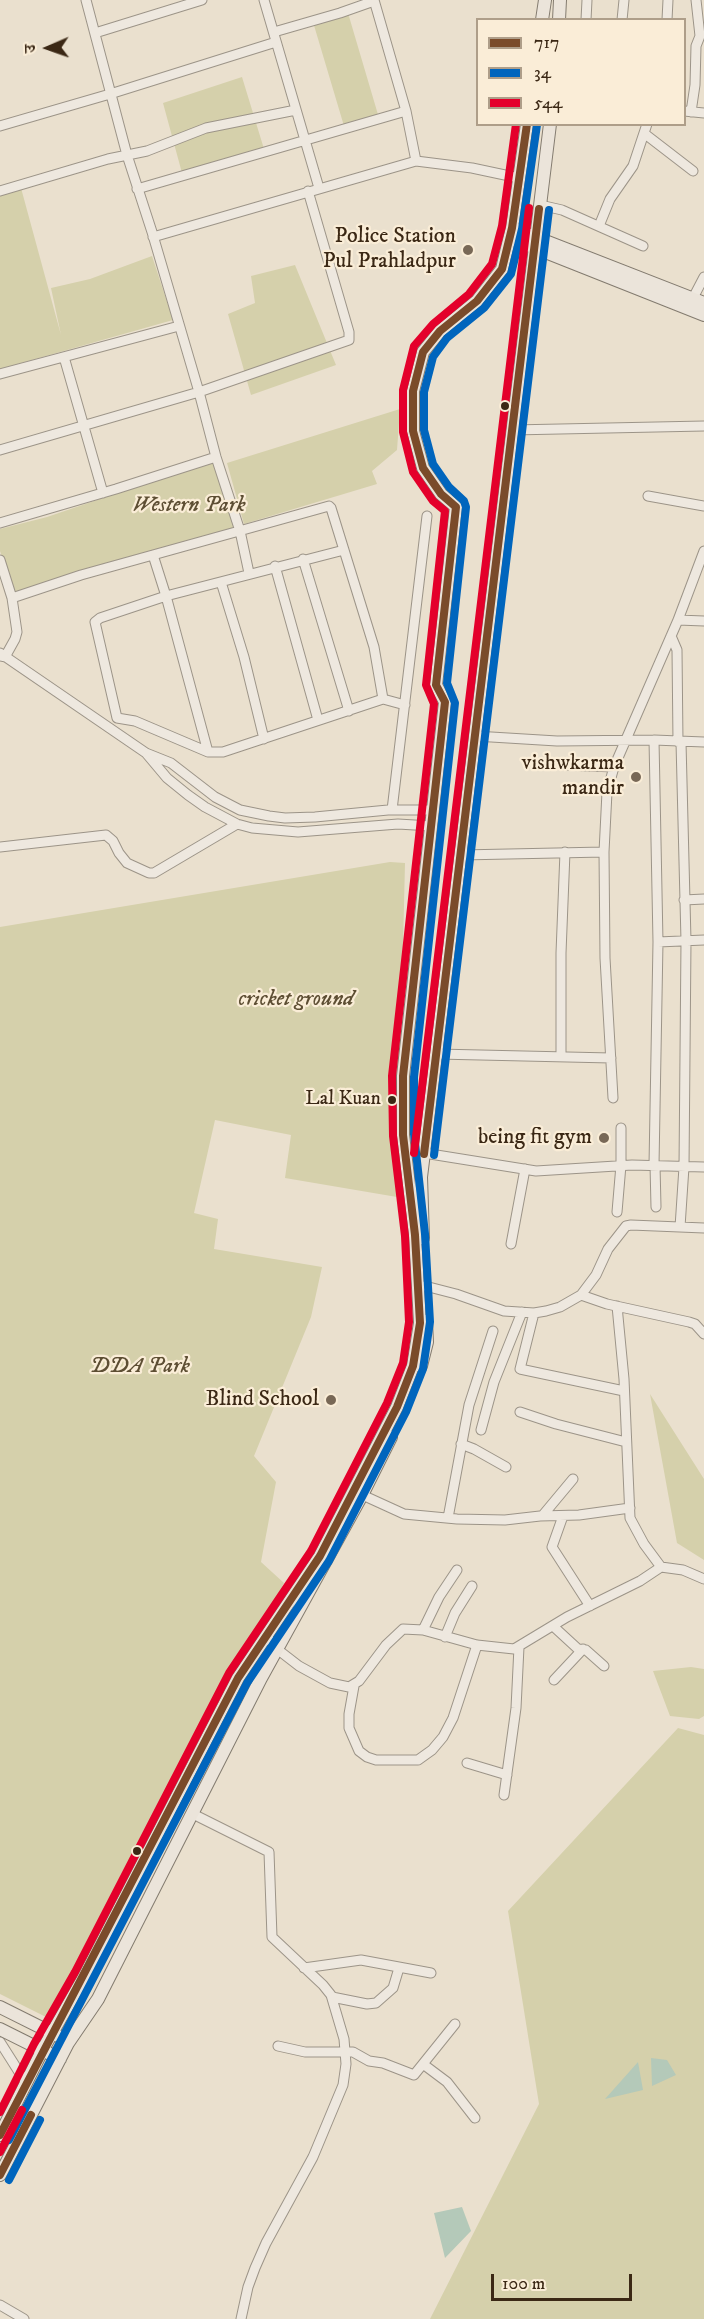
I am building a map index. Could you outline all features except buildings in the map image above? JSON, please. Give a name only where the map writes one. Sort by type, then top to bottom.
[{"type":"main road","points":[[542,18],[545,0]]},
{"type":"main road","points":[[559,18],[560,0]]},
{"type":"main road","points":[[0,2135],[238,1678],[320,1556],[358,1493],[406,1386],[417,1345],[420,1323],[403,1135],[403,1076],[445,702],[436,685],[456,507],[441,494],[423,468],[413,431],[413,391],[423,352],[440,331],[477,301],[502,269],[511,233],[527,126]]},
{"type":"main road","points":[[0,2175],[68,2043],[98,2000],[277,1649],[408,1402],[420,1371],[427,1342],[421,1177],[550,126]]},
{"type":"main road","points":[[511,233],[698,301]]},
{"type":"main road","points":[[535,242],[704,315]]},
{"type":"main road","points":[[408,1177],[421,1177]]},
{"type":"main road","points":[[0,2007],[53,2032],[68,2043]]},
{"type":"main road","points":[[0,2029],[60,2059]]},
{"type":"street","points":[[86,0],[127,155],[240,531],[249,573]]},
{"type":"street","points":[[95,33],[202,0]]},
{"type":"street","points":[[264,0],[319,188]]},
{"type":"street","points":[[274,32],[340,13],[374,0],[406,111],[416,161]]},
{"type":"street","points":[[586,18],[587,0]]},
{"type":"street","points":[[622,18],[624,0]]},
{"type":"street","points":[[667,18],[668,0]]},
{"type":"street","points":[[696,0],[700,36],[696,46],[695,85],[688,111],[704,113]]},
{"type":"street","points":[[0,126],[276,42]]},
{"type":"street","points":[[0,191],[157,148],[206,128],[296,110]]},
{"type":"street","points":[[137,189],[406,111]]},
{"type":"street","points":[[599,226],[610,199],[633,166],[646,127],[693,171]]},
{"type":"street","points":[[153,237],[416,161],[472,168],[519,178]]},
{"type":"street","points":[[0,450],[199,392],[349,340],[349,332],[308,192]]},
{"type":"street","points":[[540,205],[562,210],[644,246]]},
{"type":"street","points":[[698,301],[704,277]]},
{"type":"street","points":[[0,374],[179,326]]},
{"type":"street","points":[[64,357],[103,493]]},
{"type":"street","points":[[512,430],[704,426]]},
{"type":"street","points":[[0,523],[216,457]]},
{"type":"street","points":[[648,496],[704,506]]},
{"type":"street","points":[[12,598],[81,575],[329,506],[375,647],[383,699]]},
{"type":"street","points":[[392,810],[427,516]]},
{"type":"street","points":[[344,550],[166,596],[95,622],[117,718],[135,720],[208,752],[223,752],[383,699],[405,705]]},
{"type":"street","points":[[613,1098],[606,1000],[604,852],[606,803],[614,767],[678,620],[704,551]]},
{"type":"street","points":[[153,555],[208,752]]},
{"type":"street","points":[[303,559],[349,711]]},
{"type":"street","points":[[0,560],[12,598],[17,632],[15,639],[2,655],[146,753],[171,763],[214,797],[252,813],[285,818],[392,810],[433,810]]},
{"type":"street","points":[[275,566],[318,720]]},
{"type":"street","points":[[221,582],[264,739]]},
{"type":"street","points":[[678,620],[704,621]]},
{"type":"street","points":[[671,636],[677,650],[686,941],[684,1167],[680,1227]]},
{"type":"street","points":[[475,736],[557,741],[704,742]]},
{"type":"street","points":[[654,740],[658,942],[656,1207]]},
{"type":"street","points":[[146,753],[167,778],[188,795],[237,824],[282,832],[398,824],[431,826]]},
{"type":"street","points":[[565,765],[614,767]]},
{"type":"street","points":[[0,847],[106,835],[110,837],[127,863],[154,873],[237,824]]},
{"type":"street","points":[[561,1056],[561,953],[565,852]]},
{"type":"street","points":[[461,855],[604,852]]},
{"type":"street","points":[[684,900],[704,899]]},
{"type":"street","points":[[658,942],[704,940]]},
{"type":"street","points":[[437,1054],[611,1058]]},
{"type":"street","points":[[617,1212],[621,1166],[621,1128]]},
{"type":"street","points":[[424,1153],[542,1171],[655,1165],[704,1167]]},
{"type":"street","points":[[511,1244],[525,1169]]},
{"type":"street","points":[[425,1286],[456,1294],[491,1308],[534,1313],[560,1307],[581,1295],[596,1275],[608,1249],[626,1226],[704,1228]]},
{"type":"street","points":[[581,1295],[617,1306],[689,1322],[695,1324],[704,1334]]},
{"type":"street","points":[[617,1306],[630,1518],[637,1533],[661,1567]]},
{"type":"street","points":[[481,1430],[494,1383],[522,1312]]},
{"type":"street","points":[[534,1313],[520,1370],[624,1391]]},
{"type":"street","points":[[448,1518],[472,1392],[493,1331]]},
{"type":"street","points":[[520,1412],[626,1442]]},
{"type":"street","points":[[461,1444],[506,1467]]},
{"type":"street","points":[[543,1515],[573,1479]]},
{"type":"street","points":[[358,1493],[404,1514],[483,1521],[543,1515],[563,1516],[630,1508]]},
{"type":"street","points":[[563,1516],[552,1547],[590,1606]]},
{"type":"street","points":[[477,1645],[453,1718],[432,1750],[418,1760],[376,1760],[358,1751],[349,1728],[354,1686],[399,1631],[409,1628],[423,1630],[477,1645],[511,1649],[519,1647],[661,1567],[683,1570],[704,1579]]},
{"type":"street","points":[[423,1630],[439,1597],[457,1570]]},
{"type":"street","points":[[445,1637],[455,1612],[471,1586]]},
{"type":"street","points":[[553,1626],[578,1649],[586,1650],[604,1666]]},
{"type":"street","points":[[267,1637],[277,1649],[330,1683],[354,1686]]},
{"type":"street","points":[[504,1795],[516,1708],[519,1647]]},
{"type":"street","points":[[554,1680],[583,1649]]},
{"type":"street","points":[[467,1763],[507,1775]]},
{"type":"street","points":[[193,1814],[269,1852],[272,1937],[323,1985],[332,1997],[344,2039],[343,2085],[313,2157],[259,2260],[248,2287],[241,2319]]},
{"type":"street","points":[[304,1968],[361,1960],[431,1973]]},
{"type":"street","points":[[332,1997],[367,2004],[376,2003],[393,1988],[399,1968]]},
{"type":"street","points":[[278,2046],[305,2052],[345,2054],[353,2052],[369,2061],[384,2063],[414,2075],[455,2024]]},
{"type":"street","points":[[0,2042],[26,2084]]},
{"type":"street","points":[[423,2064],[447,2082],[475,2118]]},
{"type":"street","points":[[0,2305],[24,2319]]},
{"type":"green space","points":[[348,13],[379,118],[344,126],[313,22]]},
{"type":"green space","points":[[242,77],[264,149],[182,173],[163,103]]},
{"type":"green space","points":[[21,188],[61,335],[51,288],[90,279],[152,256],[173,320],[0,369],[0,195]]},
{"type":"green space","points":[[295,265],[336,365],[251,395],[228,314],[255,303],[251,276]]},
{"type":"green space","points":[[400,409],[397,450],[372,471],[377,484],[244,524],[227,463]]},
{"type":"green space","name":"Western Park","points":[[215,460],[236,529],[14,594],[0,551],[0,529],[47,517]]},
{"type":"green space","name":"DDA Park","points":[[390,862],[405,863],[397,1197],[285,1178],[291,1135],[215,1120],[194,1213],[218,1219],[214,1249],[322,1267],[311,1317],[254,1456],[276,1482],[261,1562],[284,1583],[48,2018],[0,1994],[0,927]]},
{"type":"green space","points":[[650,1394],[704,1479],[704,1560],[677,1543]]},
{"type":"green space","points":[[691,1667],[704,1669],[704,1716],[699,1719],[670,1716],[653,1671]]},
{"type":"green space","points":[[678,1728],[704,1735],[704,2319],[430,2319],[539,2104],[508,1911]]},
{"type":"shaded area","points":[[651,2058],[667,2060],[676,2075],[652,2086]]},
{"type":"shaded area","points":[[638,2062],[643,2090],[605,2099]]},
{"type":"shaded area","points":[[462,2207],[471,2231],[445,2258],[434,2213]]},
{"type":"transit line","name":"544","points":[[0,2112],[229,1673],[311,1551],[387,1403],[403,1363],[409,1322],[405,1236],[393,1136],[392,1076],[434,704],[426,685],[445,511],[433,501],[413,472],[403,432],[403,390],[414,346],[433,324],[469,294],[492,264],[502,226],[516,126]]},
{"type":"transit line","name":"717","points":[[0,2135],[238,1678],[320,1556],[397,1407],[413,1366],[420,1323],[415,1235],[403,1135],[403,1076],[445,702],[436,685],[456,507],[441,494],[423,468],[413,431],[413,391],[423,352],[440,331],[477,301],[502,269],[512,228],[527,126]]},
{"type":"transit line","name":"34","points":[[9,2140],[247,1683],[329,1561],[406,1412],[423,1369],[430,1322],[425,1234],[414,1134],[414,1077],[455,703],[447,683],[466,507],[464,501],[449,487],[433,464],[424,430],[424,392],[433,357],[447,338],[484,308],[511,274],[522,229],[537,126]]},
{"type":"transit line","name":"544","points":[[414,1153],[529,208]]},
{"type":"transit line","name":"717","points":[[424,1154],[539,209]]},
{"type":"transit line","name":"34","points":[[434,1155],[549,210]]},
{"type":"transit line","name":"544","points":[[0,2152],[22,2110]]},
{"type":"transit line","name":"717","points":[[0,2175],[31,2115]]},
{"type":"transit line","name":"34","points":[[9,2180],[40,2120]]},
{"type":"place","name":"Police Station Pul Prahladpur","points":[[468,250]]},
{"type":"place","name":"vishwkarma mandir","points":[[636,777]]},
{"type":"place","name":"Lal Kuan","points":[[392,1100]]},
{"type":"place","name":"being fit gym","points":[[604,1138]]},
{"type":"place","name":"Blind School","points":[[331,1400]]},
{"type":"park label","name":"cricket ground","points":[[296,1000]]}]
